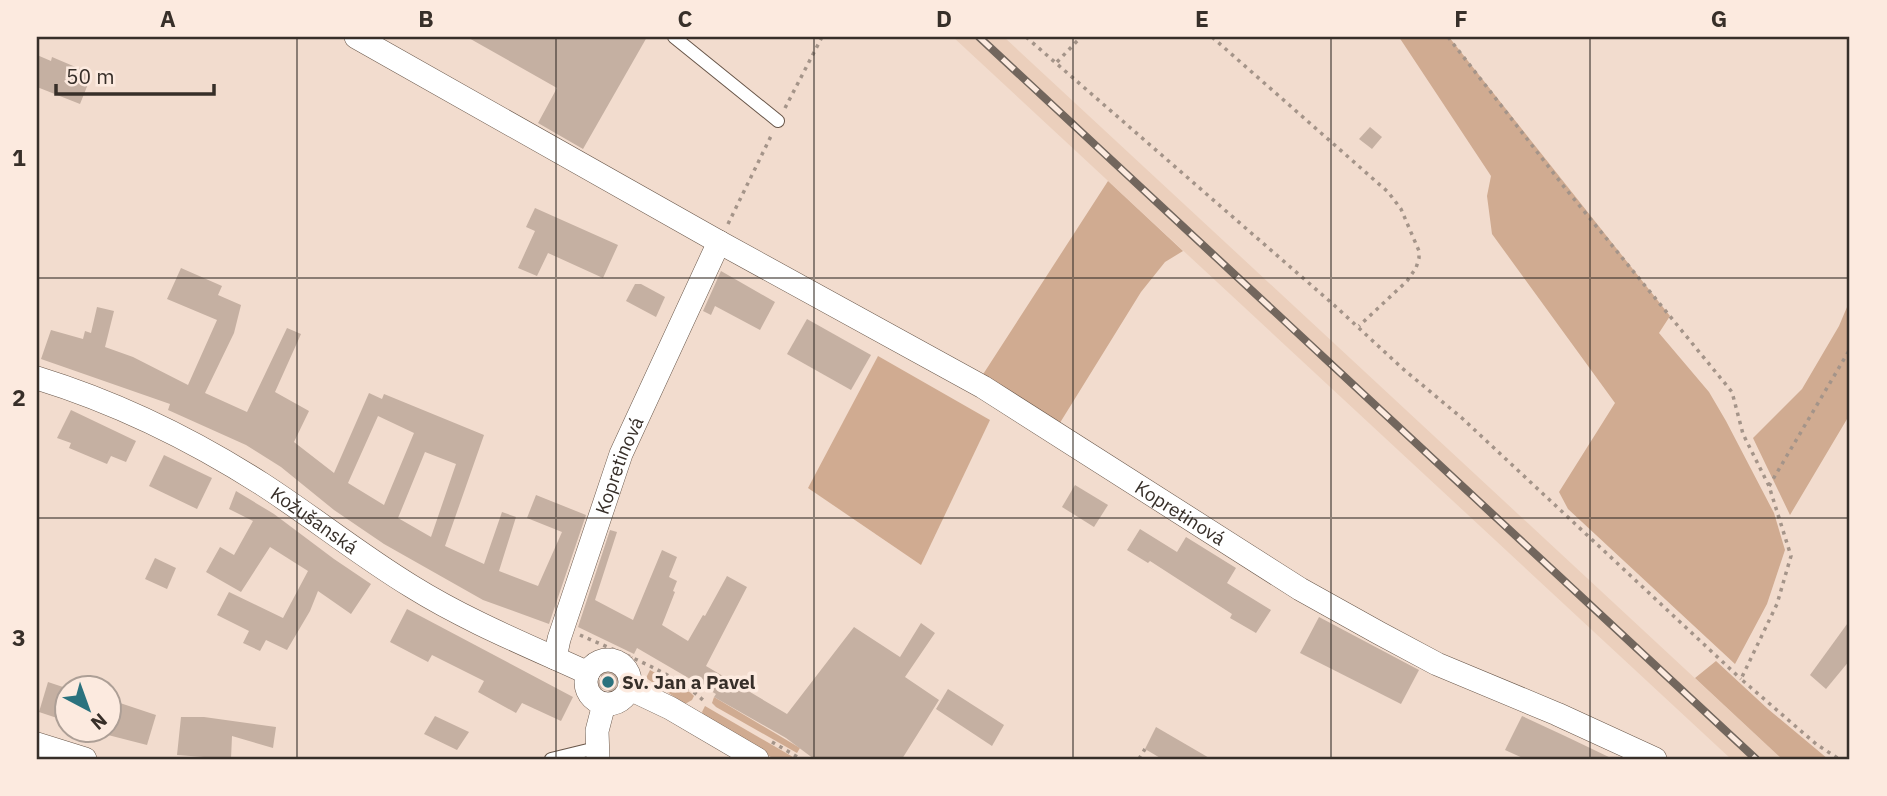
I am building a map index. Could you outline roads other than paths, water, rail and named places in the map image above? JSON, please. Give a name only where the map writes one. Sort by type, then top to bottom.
[{"type":"street","name":"Kopretinová","points":[[356,37],[983,387],[1300,589],[1379,633],[1437,664],[1557,714],[1655,759]]},
{"type":"street","name":"Kopretinová","points":[[555,658],[621,454],[719,242]]},
{"type":"street","name":"Kožušanská","points":[[37,378],[86,394],[191,444],[264,485],[412,587],[458,613],[588,673]]},
{"type":"street","points":[[605,660],[620,663],[629,674],[630,689],[617,703],[597,702],[588,692],[588,673],[598,662],[605,660]]},
{"type":"street","points":[[630,689],[670,708],[757,759]]},
{"type":"street","points":[[597,754],[604,704]]},
{"type":"street","points":[[37,744],[85,759]]},
{"type":"lane","points":[[674,37],[778,121]]},
{"type":"lane","points":[[551,759],[597,754]]},
{"type":"railway","points":[[979,37],[1756,759]]},
{"type":"place","name":"Sv. Jan a Pavel","points":[[608,682]]}]
